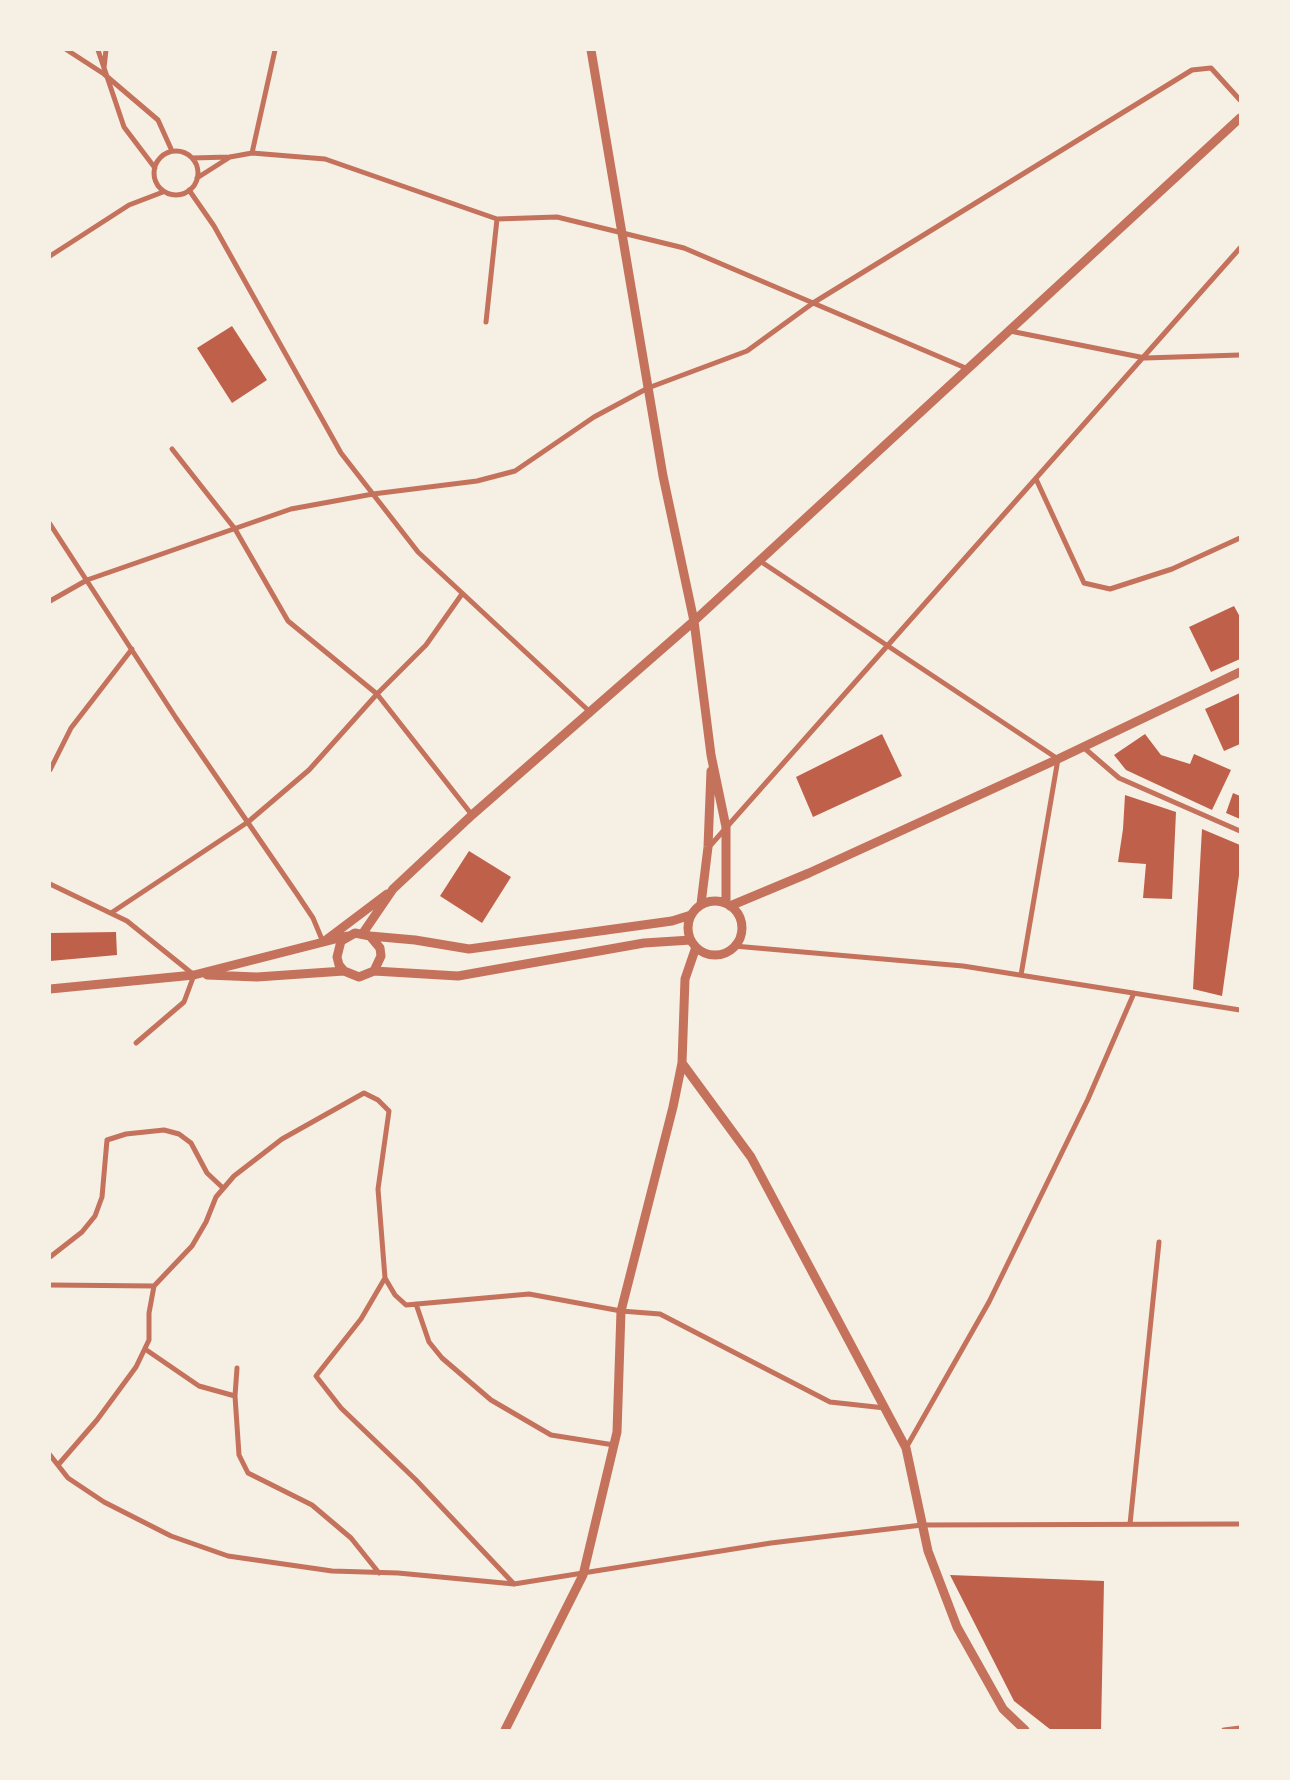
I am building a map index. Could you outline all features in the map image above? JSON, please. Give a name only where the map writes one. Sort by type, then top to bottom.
[{"type":"street","points":[[67,50],[104,74],[158,120],[172,151]]},
{"type":"street","points":[[98,50],[104,74],[124,127],[155,168]]},
{"type":"street","points":[[104,74],[106,50]]},
{"type":"street","points":[[252,153],[275,50]]},
{"type":"street","points":[[591,50],[648,388],[694,621],[711,755],[726,827],[728,905]]},
{"type":"street","points":[[50,601],[87,580],[291,509],[373,494],[477,481],[515,471],[594,417],[648,388],[747,351],[813,303],[1192,70],[1211,68],[1240,100]]},
{"type":"street","points":[[323,942],[393,889],[472,815],[694,621],[1240,118]]},
{"type":"street","points":[[197,178],[197,167],[192,158],[183,152],[172,151],[162,155],[153,174],[156,184],[163,192],[174,195],[184,194],[197,178],[230,156]]},
{"type":"street","points":[[192,158],[252,153],[325,159],[497,219],[556,217],[684,248],[968,369]]},
{"type":"street","points":[[189,190],[214,226],[341,453],[418,552],[590,712]]},
{"type":"street","points":[[50,256],[130,205],[163,192]]},
{"type":"street","points":[[486,322],[497,219]]},
{"type":"street","points":[[708,847],[886,645],[1145,358],[1240,248]]},
{"type":"street","points":[[1009,330],[1145,358],[1240,356]]},
{"type":"street","points":[[172,449],[235,529],[288,621],[377,694],[472,815]]},
{"type":"street","points":[[1036,478],[1084,583],[1110,589],[1172,569],[1240,538]]},
{"type":"street","points":[[50,524],[313,918],[323,942]]},
{"type":"street","points":[[760,560],[1058,759]]},
{"type":"street","points":[[111,913],[248,822],[309,770],[377,694],[426,645],[462,594]]},
{"type":"street","points":[[50,770],[71,728],[132,649]]},
{"type":"street","points":[[728,905],[809,872],[1058,759],[1240,672]]},
{"type":"street","points":[[1082,747],[1119,778],[1240,831]]},
{"type":"street","points":[[702,904],[708,847],[711,755]]},
{"type":"street","points":[[1022,975],[1058,759]]},
{"type":"street","points":[[50,884],[127,921],[194,975]]},
{"type":"street","points":[[367,934],[393,889]]},
{"type":"street","points":[[50,990],[194,975],[257,977],[344,971],[359,977],[374,971],[458,976],[644,943],[693,944],[711,954],[728,951],[734,946],[741,931],[741,922],[738,914],[728,905],[709,901],[702,904],[691,915],[672,921],[469,949],[367,934],[347,936],[194,975]]},
{"type":"street","points":[[505,1730],[583,1575],[617,1432],[621,1311],[674,1107],[682,1063],[685,979],[693,944],[688,928],[691,915]]},
{"type":"street","points":[[367,934],[380,948],[381,956],[374,971]]},
{"type":"street","points":[[344,971],[337,957],[341,942],[347,936]]},
{"type":"street","points":[[734,946],[963,966],[1240,1010]]},
{"type":"street","points":[[136,1043],[184,1002],[194,975]]},
{"type":"street","points":[[906,1448],[989,1302],[1088,1099],[1134,993]]},
{"type":"street","points":[[682,1063],[751,1157],[906,1448],[928,1551],[957,1627],[1003,1708],[1025,1730]]},
{"type":"street","points":[[58,1465],[136,1367],[149,1340],[149,1313],[154,1286],[192,1246],[206,1222],[216,1197],[223,1188],[234,1176],[282,1139],[364,1093],[378,1100],[389,1111],[378,1189],[384,1278],[395,1295],[406,1305],[530,1294],[621,1311],[660,1314],[830,1402],[884,1408]]},
{"type":"street","points":[[50,1257],[82,1232],[95,1216],[102,1197],[107,1140],[126,1134],[164,1130],[179,1134],[191,1143],[206,1173],[223,1188]]},
{"type":"street","points":[[1130,1524],[1159,1242]]},
{"type":"street","points":[[384,1278],[361,1319],[316,1376],[341,1408],[416,1480],[514,1584]]},
{"type":"street","points":[[50,1285],[154,1286]]},
{"type":"street","points":[[416,1304],[429,1342],[442,1358],[490,1400],[551,1435],[614,1445]]},
{"type":"street","points":[[145,1349],[199,1386],[235,1396]]},
{"type":"street","points":[[237,1368],[235,1396],[239,1455],[248,1472],[312,1505],[351,1538],[379,1573]]},
{"type":"street","points":[[50,1455],[68,1478],[104,1502],[171,1536],[228,1556],[332,1571],[514,1584],[583,1575],[771,1543],[922,1525],[1240,1524]]},
{"type":"street","points":[[1224,1730],[1240,1728]]},
{"type":"building","points":[[232,326],[267,380],[232,403],[197,348]]},
{"type":"building","points":[[1234,606],[1240,617],[1240,659],[1211,672],[1189,627]]},
{"type":"building","points":[[1240,693],[1240,744],[1224,751],[1205,709]]},
{"type":"building","points":[[882,734],[902,776],[813,817],[796,777]]},
{"type":"building","points":[[1145,734],[1161,755],[1190,764],[1194,754],[1231,770],[1212,810],[1126,770],[1114,755]]},
{"type":"building","points":[[1233,793],[1240,796],[1240,819],[1226,813]]},
{"type":"building","points":[[1125,795],[1176,812],[1172,899],[1143,898],[1146,864],[1118,862],[1123,829]]},
{"type":"building","points":[[1202,829],[1240,845],[1240,868],[1222,996],[1193,989]]},
{"type":"building","points":[[469,851],[511,877],[482,923],[440,896]]},
{"type":"building","points":[[116,932],[117,955],[50,961],[50,933]]},
{"type":"building","points":[[950,1575],[1104,1581],[1101,1730],[1051,1730],[1014,1701]]}]
